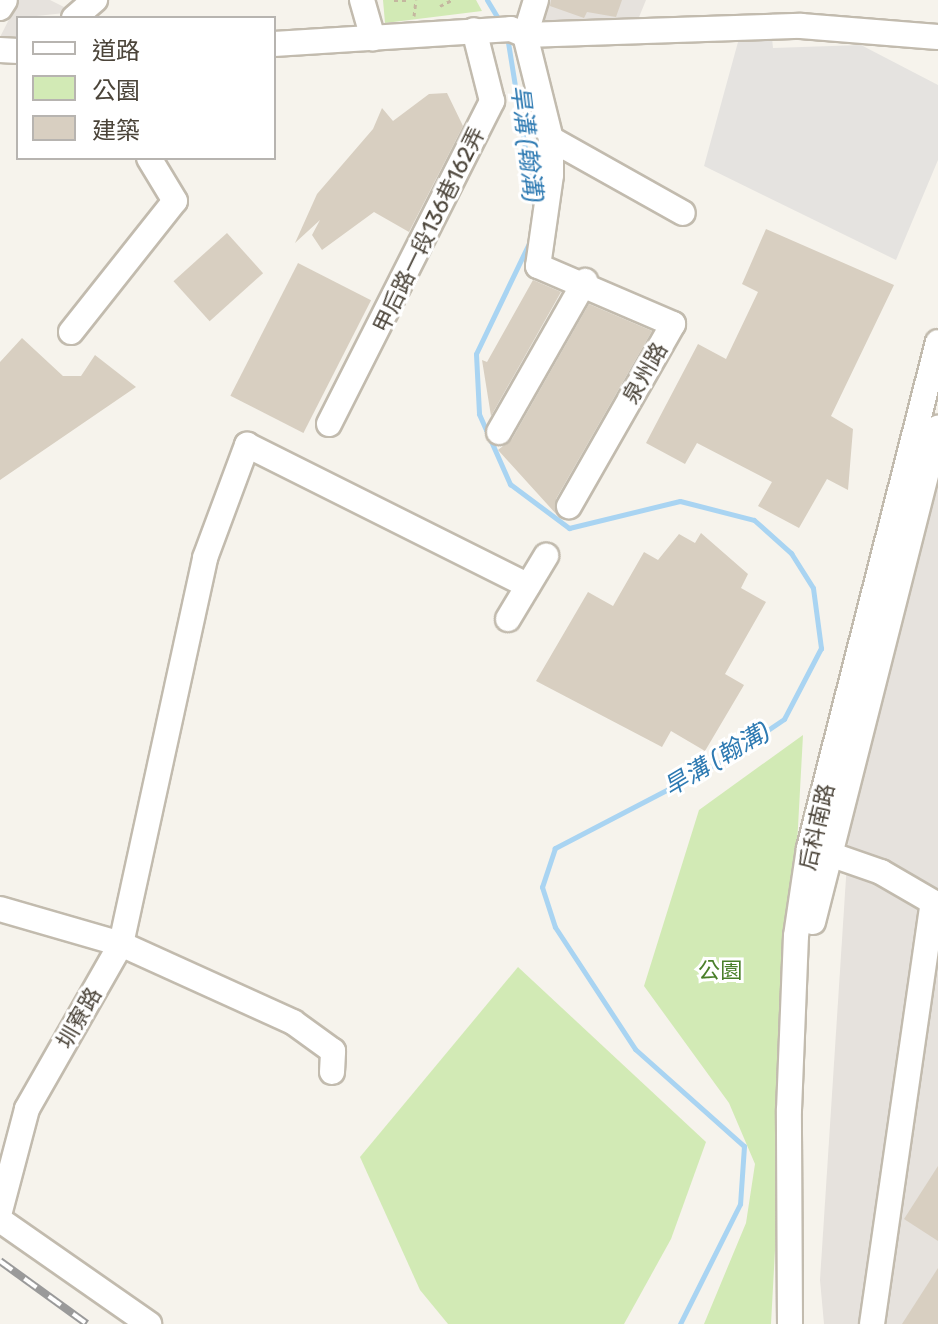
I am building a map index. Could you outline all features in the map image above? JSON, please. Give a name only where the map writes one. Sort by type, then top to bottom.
[{"type":"street","points":[[0,8],[5,0]]},
{"type":"street","points":[[76,16],[95,0]]},
{"type":"street","points":[[362,0],[373,38]]},
{"type":"street","points":[[501,31],[536,0]]},
{"type":"street","points":[[276,44],[501,31],[801,26],[938,37]]},
{"type":"street","name":"泉州路","points":[[501,31],[551,139],[538,266],[585,281],[673,324],[569,506]]},
{"type":"street","name":"甲后路一段136巷162弄","points":[[329,424],[492,101],[501,31]]},
{"type":"street","points":[[551,139],[683,213]]},
{"type":"street","points":[[71,332],[175,201],[150,160]]},
{"type":"street","points":[[499,432],[585,281]]},
{"type":"street","name":"后科南路","points":[[790,1324],[792,1047],[818,850],[938,342]]},
{"type":"street","name":"后科南路","points":[[802,1324],[805,1016],[818,850],[928,518],[938,428]]},
{"type":"street","name":"圳寮路","points":[[0,1211],[27,1109],[121,944],[205,558],[247,445],[528,586]]},
{"type":"street","points":[[508,619],[546,556]]},
{"type":"street","points":[[818,850],[935,903],[872,1324]]},
{"type":"street","points":[[0,909],[121,944],[293,1022],[333,1051],[332,1072]]},
{"type":"street","points":[[0,1220],[149,1324]]},
{"type":"path","points":[[394,0],[410,0]]},
{"type":"path","points":[[440,6],[452,0]]},
{"type":"shaded area","points":[[19,0],[50,0],[74,12],[16,16],[16,39],[0,37]]},
{"type":"shaded area","points":[[549,0],[646,0],[635,27],[587,29],[542,20]]},
{"type":"shaded area","points":[[772,38],[773,48],[861,45],[938,85],[938,160],[896,260],[704,166],[738,42]]},
{"type":"shaded area","points":[[938,455],[938,1324],[824,1324],[820,1280],[850,816]]},
{"type":"green space","points":[[383,0],[476,0],[482,11],[385,23]]},
{"type":"green space","name":"公園","points":[[803,735],[771,1324],[704,1324],[746,1223],[755,1164],[729,1103],[644,986],[699,810]]},
{"type":"green space","points":[[518,967],[706,1142],[671,1239],[624,1324],[448,1324],[420,1290],[360,1157]]},
{"type":"building","points":[[551,0],[622,0],[616,17],[587,12],[584,18],[550,6]]},
{"type":"building","points":[[447,93],[463,126],[409,232],[374,212],[322,250],[312,235],[320,220],[295,243],[317,194],[373,129],[382,108],[393,121],[429,94]]},
{"type":"building","points":[[766,229],[894,285],[831,416],[853,429],[848,490],[827,479],[799,528],[758,506],[772,482],[697,443],[685,464],[646,443],[698,344],[726,359],[758,292],[742,284]]},
{"type":"building","points":[[227,233],[263,273],[210,321],[173,281]]},
{"type":"building","points":[[298,263],[371,300],[303,433],[230,396]]},
{"type":"building","points":[[533,280],[561,292],[491,416],[482,360],[487,362]]},
{"type":"building","points":[[589,304],[652,331],[556,499],[557,515],[498,450],[512,439]]},
{"type":"building","points":[[22,338],[63,376],[81,376],[95,355],[136,387],[0,480],[0,362]]},
{"type":"building","points":[[701,533],[748,574],[741,588],[766,602],[725,674],[744,685],[705,751],[671,731],[662,747],[536,681],[588,592],[613,606],[644,552],[658,560],[679,534],[695,543]]},
{"type":"building","points":[[938,1166],[938,1241],[904,1219]]},
{"type":"building","points":[[938,1268],[938,1324],[902,1324]]},
{"type":"waterway","name":"旱溝 (翰溝)","points":[[487,0],[501,23]]},
{"type":"waterway","name":"旱溝 (翰溝)","points":[[507,36],[535,211]]},
{"type":"waterway","name":"旱溝 (翰溝)","points":[[531,239],[476,354],[479,414],[510,484],[569,528],[680,501],[754,520],[791,553],[813,588],[821,648],[784,719],[724,760],[555,848],[542,887],[555,927],[635,1049],[744,1146],[740,1204],[680,1324]]},
{"type":"railway","points":[[0,1261],[87,1324]]}]
